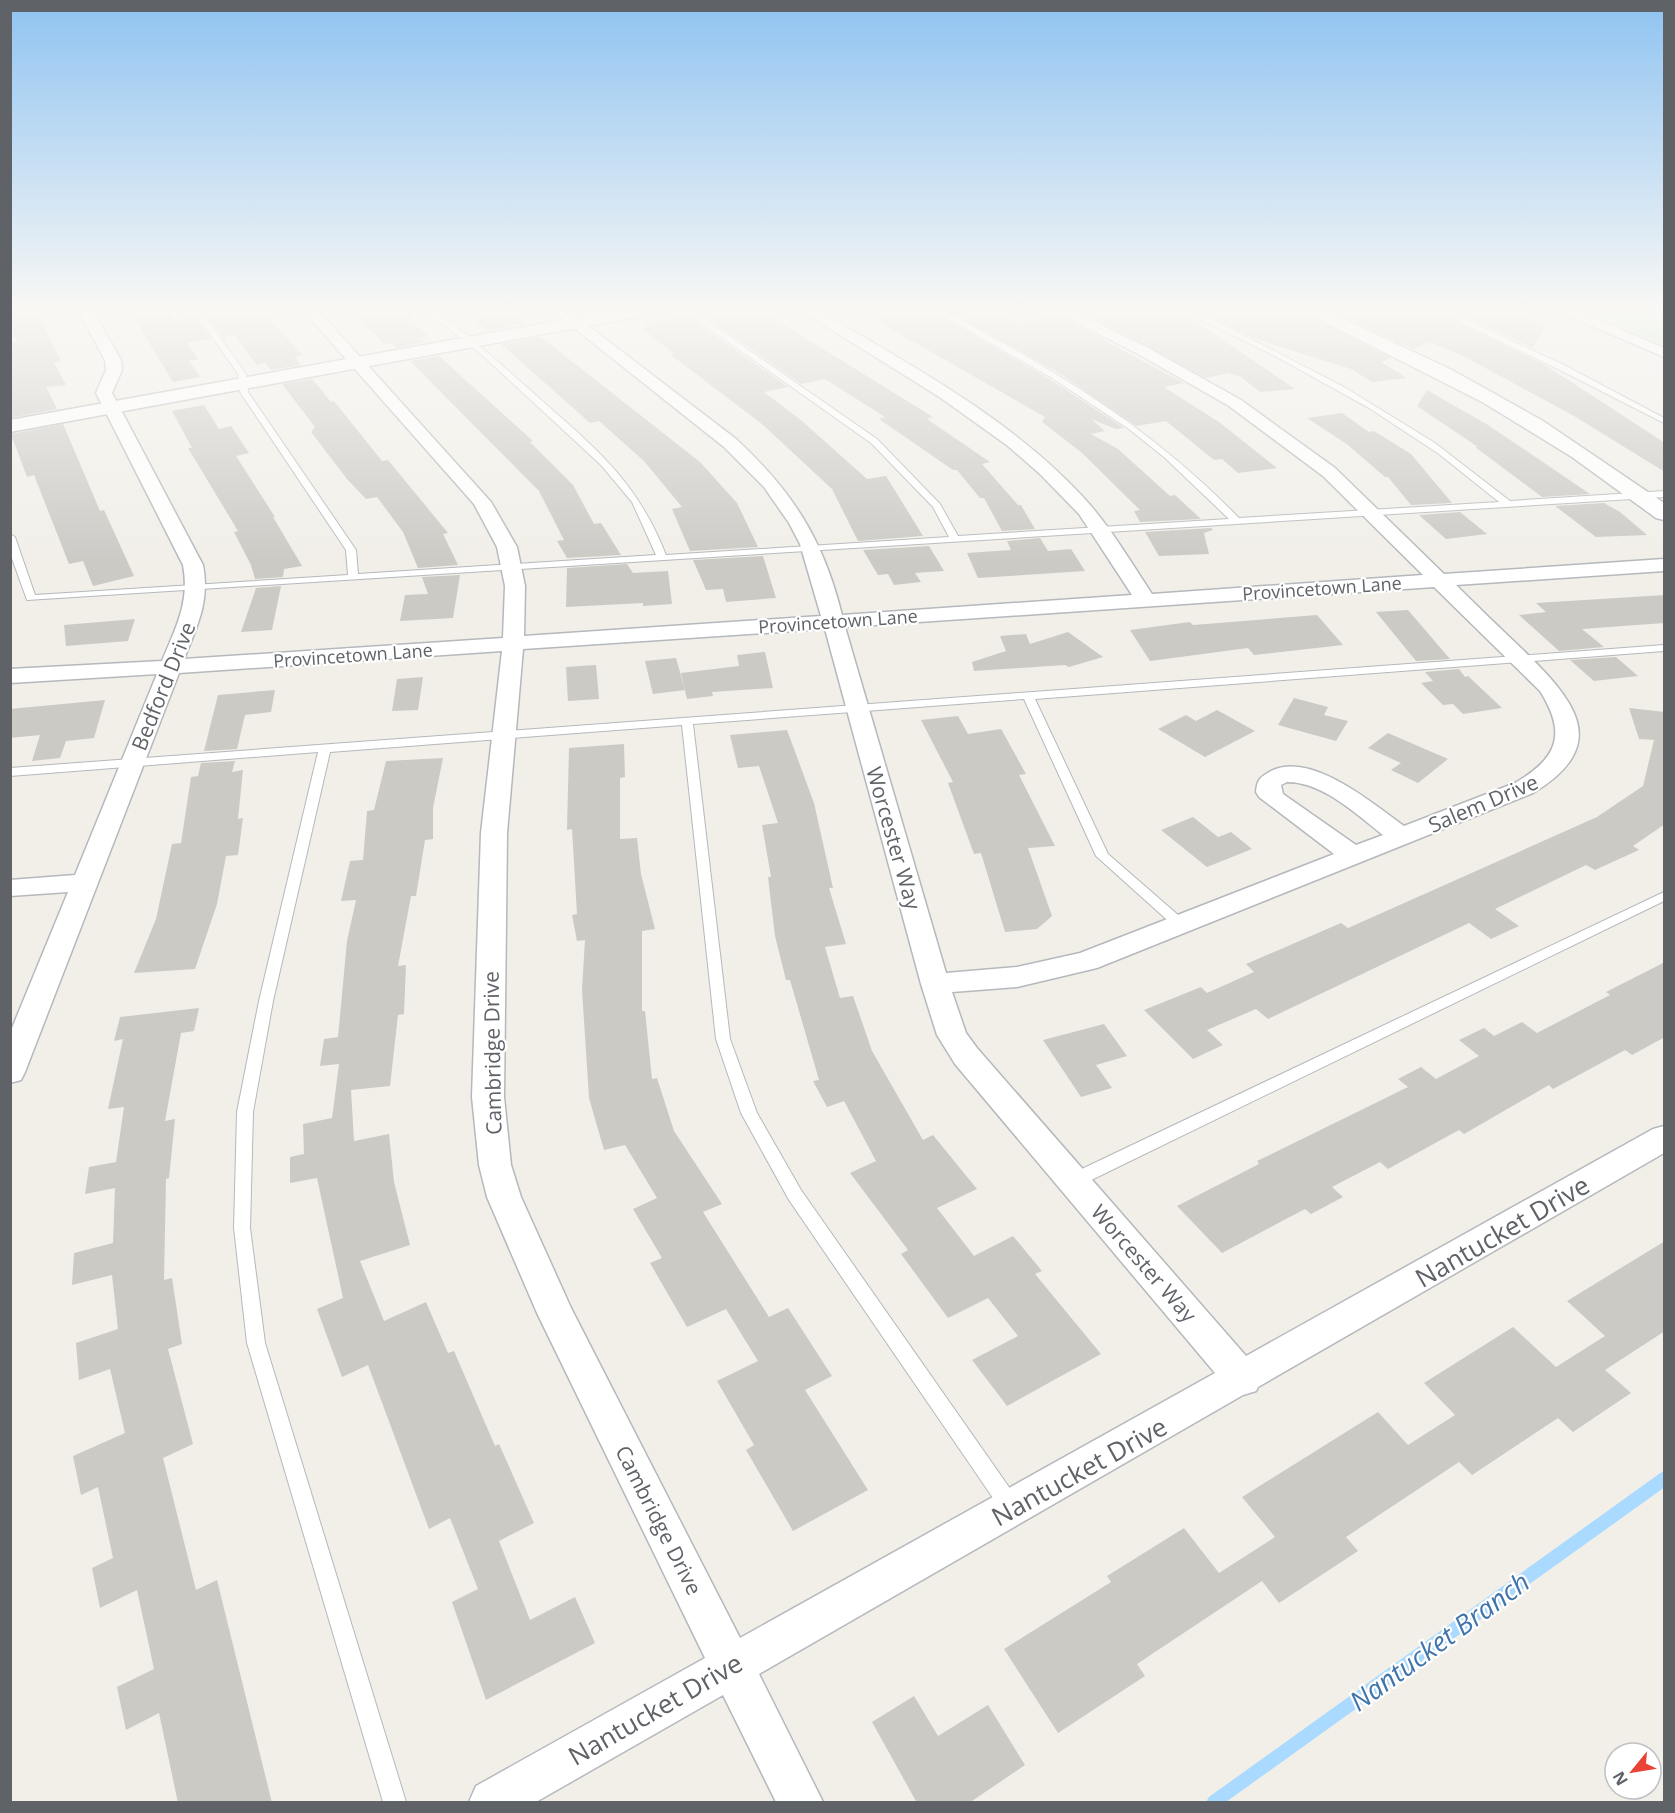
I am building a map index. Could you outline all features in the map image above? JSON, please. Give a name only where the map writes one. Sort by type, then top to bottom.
[{"type":"street","name":"Bedford Drive","points":[[10,1072],[20,1025],[86,882],[192,613],[197,587],[193,565],[104,393]]},
{"type":"street","points":[[10,426],[196,393]]},
{"type":"street","name":"Cambridge Drive","points":[[383,393],[482,502],[502,539],[513,567],[515,586],[513,644],[494,833],[488,1073],[495,1165],[504,1197],[555,1313],[800,1803]]},
{"type":"street","name":"Worcester Way","points":[[663,393],[752,462],[796,516],[813,548],[935,984],[952,1035],[966,1056],[1243,1379]]},
{"type":"street","points":[[943,393],[999,430],[1074,498],[1101,530],[1145,599]]},
{"type":"street","name":"Salem Drive","points":[[935,984],[1017,977],[1056,970],[1087,961],[1524,788],[1545,777],[1562,757],[1568,724],[1548,687],[1374,513],[1329,472],[1235,403],[1217,393]]},
{"type":"street","points":[[1480,393],[1538,426],[1665,513]]},
{"type":"street","name":"Provincetown Lane","points":[[10,676],[1665,565]]},
{"type":"street","points":[[1352,855],[1274,799],[1268,792],[1269,782],[1282,774],[1292,773],[1315,778],[1402,837]]},
{"type":"street","points":[[10,888],[86,882]]},
{"type":"street","name":"Nantucket Drive","points":[[492,1803],[731,1665],[1243,1379],[1665,1138]]},
{"type":"lane","points":[[244,393],[351,550],[353,578]]},
{"type":"lane","points":[[527,393],[592,451],[625,485],[648,522],[662,558]]},
{"type":"lane","points":[[805,393],[874,441],[937,506],[955,539]]},
{"type":"lane","points":[[1084,393],[1159,446],[1204,485],[1237,522]]},
{"type":"lane","points":[[1348,393],[1434,446],[1508,504]]},
{"type":"lane","points":[[1611,393],[1665,421]]},
{"type":"lane","points":[[10,537],[32,598],[1665,494]]},
{"type":"lane","points":[[10,772],[1665,648]]},
{"type":"lane","points":[[1028,696],[1102,856],[1180,924]]},
{"type":"lane","points":[[687,722],[723,1039],[749,1113],[795,1195],[1012,1508]]},
{"type":"lane","points":[[325,749],[266,1001],[245,1112],[242,1228],[256,1343],[394,1803]]},
{"type":"lane","points":[[1072,1180],[1665,896]]},
{"type":"building","points":[[10,393],[49,393],[57,409],[10,418]]},
{"type":"building","points":[[289,393],[323,393],[331,402],[334,401],[382,461],[388,460],[448,533],[443,534],[458,565],[418,568],[403,532],[377,497],[366,499],[347,479],[311,432],[315,427]]},
{"type":"building","points":[[441,393],[479,393],[533,441],[530,442],[573,485],[594,524],[601,523],[621,555],[567,558],[557,541],[564,540],[539,491]]},
{"type":"building","points":[[556,393],[612,393],[700,462],[737,503],[758,547],[690,551],[672,509],[682,507],[644,461],[599,421],[590,423]]},
{"type":"building","points":[[721,393],[765,393],[802,421],[867,479],[886,476],[923,536],[858,541],[832,489],[762,424]]},
{"type":"building","points":[[846,393],[894,393],[933,417],[927,419],[990,462],[982,464],[1018,505],[1021,505],[1035,529],[1002,531],[984,498],[980,498],[957,470],[953,470],[879,419],[885,417]]},
{"type":"building","points":[[1002,393],[1070,393],[1124,428],[1116,429],[1091,419],[1105,431],[1091,434],[1118,449],[1170,496],[1175,495],[1201,519],[1140,522],[1134,511],[1140,510],[1081,452],[1042,422],[1045,417]]},
{"type":"building","points":[[1087,393],[1173,393],[1219,422],[1277,468],[1238,473],[1222,459],[1214,460],[1166,421],[1136,426]]},
{"type":"building","points":[[1425,393],[1432,393],[1488,425],[1590,494],[1542,497],[1475,447],[1478,447],[1417,406]]},
{"type":"building","points":[[1531,393],[1587,393],[1665,443],[1665,472],[1574,416]]},
{"type":"building","points":[[204,405],[219,429],[231,426],[249,453],[236,456],[275,517],[273,517],[302,566],[284,569],[283,577],[255,579],[251,565],[234,532],[238,531],[188,448],[192,448],[172,411]]},
{"type":"building","points":[[1342,413],[1369,432],[1374,431],[1411,454],[1452,503],[1411,505],[1388,477],[1385,477],[1348,445],[1307,418]]},
{"type":"building","points":[[63,424],[100,511],[104,510],[134,576],[93,586],[83,561],[69,564],[34,475],[27,477],[11,434]]},
{"type":"building","points":[[1604,503],[1620,512],[1647,535],[1596,537],[1555,506]]},
{"type":"building","points":[[1460,512],[1487,534],[1446,539],[1419,515]]},
{"type":"building","points":[[1211,528],[1213,530],[1204,533],[1209,554],[1159,556],[1145,532]]},
{"type":"building","points":[[1040,538],[1048,551],[1071,549],[1085,571],[978,578],[967,553],[1011,550],[1007,541]]},
{"type":"building","points":[[929,546],[944,571],[915,573],[921,582],[894,585],[888,574],[878,575],[863,550]]},
{"type":"building","points":[[763,556],[776,598],[726,602],[723,589],[706,590],[693,560]]},
{"type":"building","points":[[627,564],[633,573],[668,571],[672,604],[643,606],[643,603],[566,607],[567,568]]},
{"type":"building","points":[[460,575],[453,618],[400,621],[405,595],[428,594],[422,577]]},
{"type":"building","points":[[281,586],[272,630],[241,632],[256,588]]},
{"type":"building","points":[[1665,595],[1665,623],[1582,629],[1604,647],[1559,651],[1519,615],[1546,612],[1536,603]]},
{"type":"building","points":[[1408,610],[1450,659],[1416,661],[1376,612]]},
{"type":"building","points":[[1317,615],[1343,645],[1254,655],[1248,648],[1150,661],[1130,630],[1190,622],[1193,625]]},
{"type":"building","points":[[135,619],[128,641],[66,646],[64,625]]},
{"type":"building","points":[[1068,632],[1103,657],[1069,667],[1065,665],[974,671],[972,662],[1006,651],[1000,636],[1026,634],[1030,644]]},
{"type":"building","points":[[765,652],[773,688],[712,692],[713,696],[687,699],[681,673],[739,666],[737,655]]},
{"type":"building","points":[[1616,657],[1638,676],[1594,681],[1570,660]]},
{"type":"building","points":[[676,658],[685,690],[653,694],[645,661]]},
{"type":"building","points":[[596,665],[599,699],[568,701],[566,667]]},
{"type":"building","points":[[1459,669],[1465,677],[1468,676],[1502,708],[1463,714],[1453,704],[1443,705],[1421,683],[1433,681],[1425,672]]},
{"type":"building","points":[[423,677],[418,710],[392,711],[397,679]]},
{"type":"building","points":[[275,690],[271,712],[245,715],[237,749],[204,751],[218,695]]},
{"type":"building","points":[[1294,698],[1328,707],[1324,715],[1348,721],[1336,741],[1278,725]]},
{"type":"building","points":[[105,700],[94,738],[66,741],[60,758],[32,761],[40,735],[10,738],[10,709]]},
{"type":"building","points":[[1629,708],[1665,712],[1665,824],[1633,846],[1639,850],[1595,870],[1586,865],[1495,909],[1519,926],[1491,939],[1469,923],[1268,1019],[1256,1009],[1207,1030],[1223,1045],[1193,1059],[1144,1010],[1201,987],[1207,993],[1254,972],[1246,964],[1341,923],[1348,928],[1597,817],[1643,786],[1654,740],[1639,739]]},
{"type":"building","points":[[1217,710],[1255,731],[1205,757],[1158,729],[1186,715],[1196,721]]},
{"type":"building","points":[[958,716],[968,734],[1001,729],[1026,774],[1019,775],[1055,846],[1028,848],[1052,916],[1037,929],[1005,932],[981,853],[974,854],[948,783],[953,782],[921,720]]},
{"type":"building","points":[[787,730],[814,803],[833,888],[829,888],[846,944],[825,947],[840,998],[853,996],[872,1051],[923,1140],[933,1135],[977,1189],[937,1208],[974,1256],[1013,1236],[1042,1271],[1035,1274],[1101,1354],[1007,1406],[972,1360],[1018,1336],[988,1298],[948,1318],[901,1254],[908,1250],[850,1173],[876,1161],[844,1101],[827,1107],[813,1081],[819,1080],[790,980],[786,980],[775,936],[768,877],[771,877],[762,825],[778,823],[759,766],[738,768],[730,735]]},
{"type":"building","points":[[1388,733],[1448,759],[1418,783],[1391,770],[1401,763],[1368,748]]},
{"type":"building","points":[[624,744],[625,777],[620,778],[620,839],[637,838],[641,874],[655,929],[642,931],[642,1011],[645,1011],[652,1079],[657,1078],[674,1131],[722,1204],[703,1212],[769,1317],[788,1308],[832,1376],[805,1390],[868,1490],[793,1531],[746,1450],[754,1445],[717,1381],[758,1361],[726,1309],[687,1327],[650,1263],[662,1258],[633,1209],[657,1198],[625,1145],[604,1150],[589,1098],[582,989],[585,940],[577,941],[572,915],[577,914],[572,829],[567,830],[569,748]]},
{"type":"building","points":[[443,758],[433,808],[433,839],[425,840],[416,896],[411,896],[398,966],[406,965],[404,1014],[398,1015],[390,1086],[351,1090],[354,1141],[389,1134],[394,1182],[410,1245],[360,1261],[384,1321],[426,1302],[448,1353],[454,1351],[495,1446],[499,1444],[534,1523],[499,1541],[530,1620],[575,1597],[595,1643],[486,1700],[452,1602],[478,1589],[450,1518],[429,1529],[368,1365],[342,1377],[317,1309],[343,1298],[317,1178],[290,1183],[290,1157],[304,1154],[303,1124],[332,1118],[339,1064],[320,1066],[324,1039],[338,1037],[347,941],[356,900],[341,901],[350,861],[363,860],[367,811],[374,810],[386,761]]},
{"type":"building","points":[[235,761],[232,772],[243,770],[238,819],[243,818],[238,855],[226,856],[217,904],[195,969],[134,973],[156,919],[172,844],[181,843],[191,777],[198,776],[201,763]]},
{"type":"building","points":[[1193,817],[1218,837],[1231,832],[1252,849],[1207,867],[1161,830]]},
{"type":"building","points":[[1665,962],[1665,1037],[1632,1055],[1625,1050],[1553,1089],[1549,1085],[1464,1134],[1459,1130],[1388,1169],[1380,1162],[1332,1187],[1343,1197],[1311,1214],[1305,1209],[1222,1253],[1177,1206],[1259,1164],[1257,1161],[1408,1087],[1398,1079],[1421,1067],[1436,1079],[1479,1056],[1459,1040],[1484,1028],[1494,1036],[1522,1022],[1537,1033],[1610,995],[1606,992]]},
{"type":"building","points":[[199,1008],[194,1031],[181,1033],[165,1121],[175,1119],[169,1178],[166,1179],[164,1280],[172,1278],[182,1344],[168,1349],[193,1444],[163,1458],[196,1590],[217,1580],[272,1803],[178,1803],[159,1713],[126,1730],[117,1687],[154,1669],[137,1590],[100,1608],[92,1568],[113,1558],[98,1487],[81,1495],[73,1456],[125,1433],[110,1369],[79,1380],[76,1343],[118,1329],[112,1275],[72,1285],[74,1253],[113,1243],[115,1188],[85,1194],[89,1167],[116,1162],[124,1107],[108,1109],[123,1039],[114,1041],[120,1017]]},
{"type":"building","points":[[1104,1024],[1127,1056],[1096,1065],[1112,1088],[1081,1097],[1043,1040]]},
{"type":"building","points":[[1665,1241],[1665,1331],[1605,1370],[1631,1393],[1573,1432],[1558,1418],[1472,1475],[1459,1462],[1346,1537],[1358,1551],[1279,1603],[1262,1581],[1137,1664],[1145,1676],[1058,1733],[1004,1649],[1111,1582],[1107,1576],[1184,1528],[1219,1573],[1275,1537],[1242,1497],[1378,1412],[1408,1445],[1455,1415],[1424,1383],[1513,1327],[1556,1367],[1605,1336],[1567,1301]]},
{"type":"building","points":[[914,1696],[938,1736],[988,1705],[1025,1765],[969,1803],[917,1803],[872,1722]]},
{"type":"waterway","name":"Nantucket Branch","points":[[1214,1802],[1664,1479]]}]
